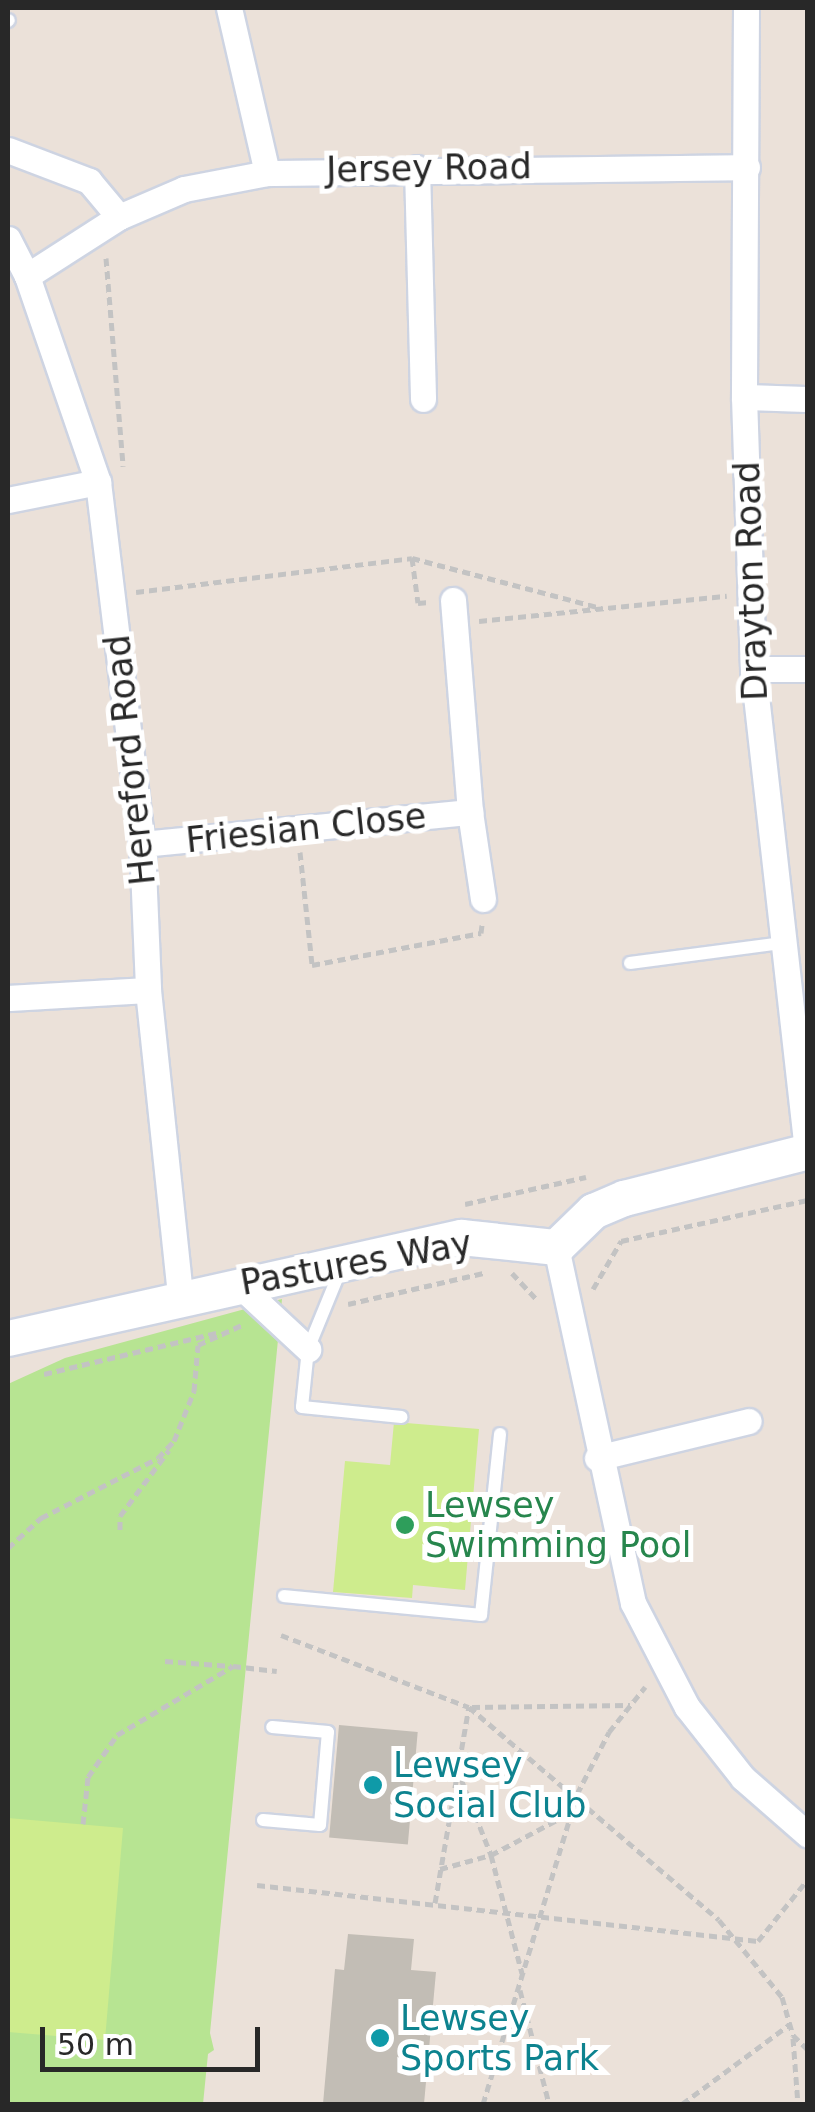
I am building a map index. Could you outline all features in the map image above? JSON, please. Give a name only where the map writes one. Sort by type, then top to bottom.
[{"type":"street","points":[[229,8],[266,173]]},
{"type":"street","name":"Drayton Road","points":[[746,8],[744,397],[753,669],[807,1151]]},
{"type":"street","points":[[8,150],[89,181],[119,217]]},
{"type":"street","name":"Jersey Road","points":[[27,276],[119,217],[184,189],[266,173],[417,168],[747,167]]},
{"type":"street","points":[[417,168],[423,399]]},
{"type":"street","name":"Hereford Road","points":[[8,239],[27,276],[98,482],[142,844],[148,990],[180,1297]]},
{"type":"street","points":[[744,397],[808,399]]},
{"type":"street","points":[[8,500],[98,482]]},
{"type":"street","name":"Friesian Close","points":[[454,612],[470,812],[483,900]]},
{"type":"street","points":[[753,669],[808,669]]},
{"type":"street","name":"Friesian Close","points":[[142,844],[470,812]]},
{"type":"street","points":[[8,998],[148,990]]},
{"type":"street","points":[[807,1151],[624,1198],[594,1211],[556,1248],[597,1458],[633,1603],[687,1708],[742,1778],[808,1834]]},
{"type":"street","name":"Pastures Way","points":[[8,1338],[347,1258],[461,1237],[556,1248]]},
{"type":"street","points":[[238,1284],[308,1349]]},
{"type":"street","points":[[597,1458],[749,1421]]},
{"type":"lane","points":[[630,962],[781,943]]},
{"type":"lane","points":[[347,1258],[308,1349],[302,1407],[402,1417]]},
{"type":"lane","points":[[284,1596],[481,1615],[500,1434]]},
{"type":"lane","points":[[264,1820],[320,1825],[328,1732],[272,1727]]},
{"type":"path","points":[[113,595],[412,558],[601,608]]},
{"type":"path","points":[[412,558],[418,603],[454,612],[601,608],[750,594]]},
{"type":"path","points":[[298,829],[312,964],[481,934],[483,900]]},
{"type":"path","points":[[594,1289],[621,1241],[808,1200]]},
{"type":"path","points":[[507,1268],[538,1301]]},
{"type":"path","points":[[345,1305],[489,1272]]},
{"type":"path","points":[[120,1530],[120,1516],[174,1440],[194,1391],[198,1345],[246,1322]]},
{"type":"path","points":[[44,1374],[228,1332]]},
{"type":"path","points":[[8,1548],[41,1518],[158,1458],[174,1440]]},
{"type":"path","points":[[281,1635],[469,1707],[577,1794],[736,1941],[782,1997],[793,2035],[798,2104]]},
{"type":"path","points":[[164,1660],[278,1672]]},
{"type":"path","points":[[83,1824],[88,1777],[117,1736],[232,1666]]},
{"type":"path","points":[[484,2104],[577,1794],[630,1705],[666,1666]]},
{"type":"path","points":[[469,1707],[630,1705]]},
{"type":"path","points":[[435,1903],[469,1707]]},
{"type":"path","points":[[456,1766],[491,1855],[522,1976]]},
{"type":"path","points":[[440,1870],[491,1855],[572,1812]]},
{"type":"path","points":[[257,1886],[758,1941],[808,1880]]},
{"type":"path","points":[[519,1987],[549,2104]]},
{"type":"path","points":[[682,2104],[790,2024]]},
{"type":"path","points":[[793,2035],[808,2050]]},
{"type":"green space","points":[[282,1299],[210,2033],[214,2050],[208,2054],[203,2104],[8,2104],[8,1384],[65,1358]]},
{"type":"green space","name":"Lewsey Swimming Pool","points":[[394,1422],[479,1429],[465,1590],[413,1585],[412,1598],[333,1592],[345,1461],[390,1465]]},
{"type":"green space","points":[[8,1818],[123,1828],[105,2040],[8,2032]]},
{"type":"building","name":"Lewsey Social Club","points":[[339,1725],[418,1732],[408,1844],[329,1838]]},
{"type":"building","name":"Lewsey Sports Park","points":[[348,1934],[414,1939],[411,1970],[436,1972],[424,2104],[323,2104],[335,1969],[344,1970]]},
{"type":"place","name":"Lewsey Swimming Pool","points":[[405,1525]]},
{"type":"place","name":"Lewsey Social Club","points":[[373,1785]]},
{"type":"place","name":"Lewsey Sports Park","points":[[380,2038]]}]
